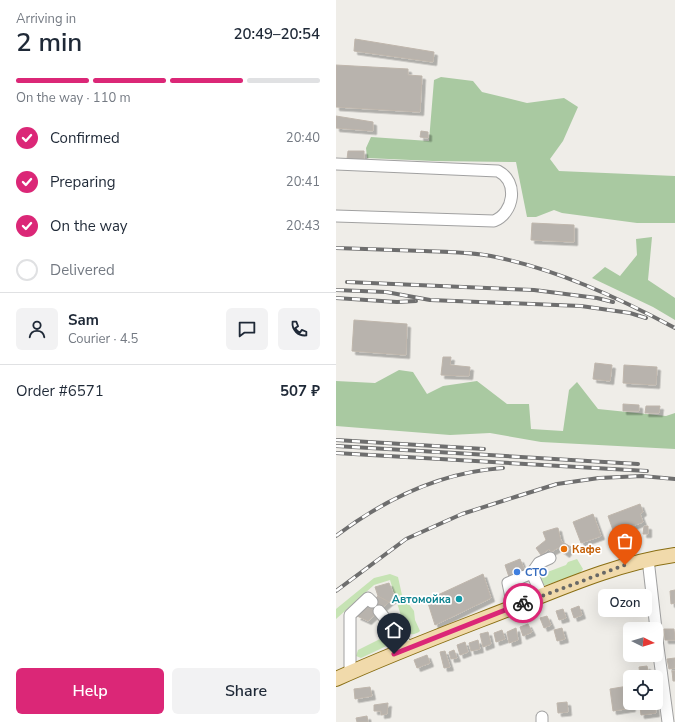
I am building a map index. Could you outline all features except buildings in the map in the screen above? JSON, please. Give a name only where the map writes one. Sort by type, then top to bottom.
[{"type":"main road","points":[[336,679],[409,648],[625,565],[648,559],[675,555]]},
{"type":"street","points":[[336,164],[498,171],[509,181],[511,190],[511,201],[508,210],[501,218],[494,221],[336,216]]},
{"type":"street","points":[[513,607],[508,583],[532,573],[539,563],[550,558]]},
{"type":"street","points":[[648,559],[655,622]]},
{"type":"street","points":[[532,573],[542,596]]},
{"type":"street","points":[[350,672],[350,615],[368,598],[372,602]]},
{"type":"street","points":[[379,611],[409,648]]},
{"type":"street","points":[[660,662],[668,722]]},
{"type":"green space","points":[[441,77],[473,81],[482,92],[527,103],[564,98],[578,107],[563,141],[550,159],[559,171],[675,176],[675,223],[637,223],[562,213],[554,210],[536,217],[527,217],[516,162],[433,161],[367,158],[366,148],[371,137],[429,141],[434,80]]},
{"type":"green space","points":[[652,237],[648,280],[675,298],[675,320],[653,307],[592,278],[605,267],[620,276],[637,255],[636,239]]},
{"type":"green space","points":[[399,370],[413,372],[427,394],[443,386],[477,381],[507,404],[529,404],[531,429],[563,431],[569,390],[577,382],[598,409],[666,416],[675,413],[675,449],[541,442],[490,433],[450,435],[336,426],[336,381],[375,383]]},
{"type":"green space","points":[[577,559],[583,569],[579,574],[546,585],[543,585],[537,576],[566,565],[568,562]]},
{"type":"green space","points":[[390,574],[398,577],[402,595],[414,611],[415,620],[420,631],[413,634],[406,632],[390,580],[374,585],[336,619],[336,609],[374,578]]},
{"type":"green space","points":[[382,638],[391,639],[393,643],[361,658],[356,656],[358,650]]},
{"type":"railway","points":[[336,248],[466,253],[491,256],[539,268],[586,285],[675,328]]},
{"type":"railway","points":[[347,282],[534,290],[597,298],[613,302]]},
{"type":"railway","points":[[336,290],[386,292],[430,300],[581,306],[630,313],[646,318]]},
{"type":"railway","points":[[336,298],[397,302],[416,301]]},
{"type":"railway","points":[[336,440],[484,449]]},
{"type":"railway","points":[[336,446],[638,464]]},
{"type":"railway","points":[[336,453],[647,471]]},
{"type":"railway","points":[[336,536],[374,510],[415,490],[458,475],[503,468]]},
{"type":"railway","points":[[336,591],[406,539],[462,514],[557,484],[599,478],[642,476],[675,479]]},
{"type":"way so far","points":[[523,603],[625,565]]},
{"type":"place","name":"Кафе","points":[[564,549]]},
{"type":"place","name":"Ozon","points":[[625,565]]},
{"type":"place","name":"СТО","points":[[517,572]]},
{"type":"place","name":"Автомойка","points":[[459,599]]},
{"type":"route","points":[[394,654],[523,603]]}]
